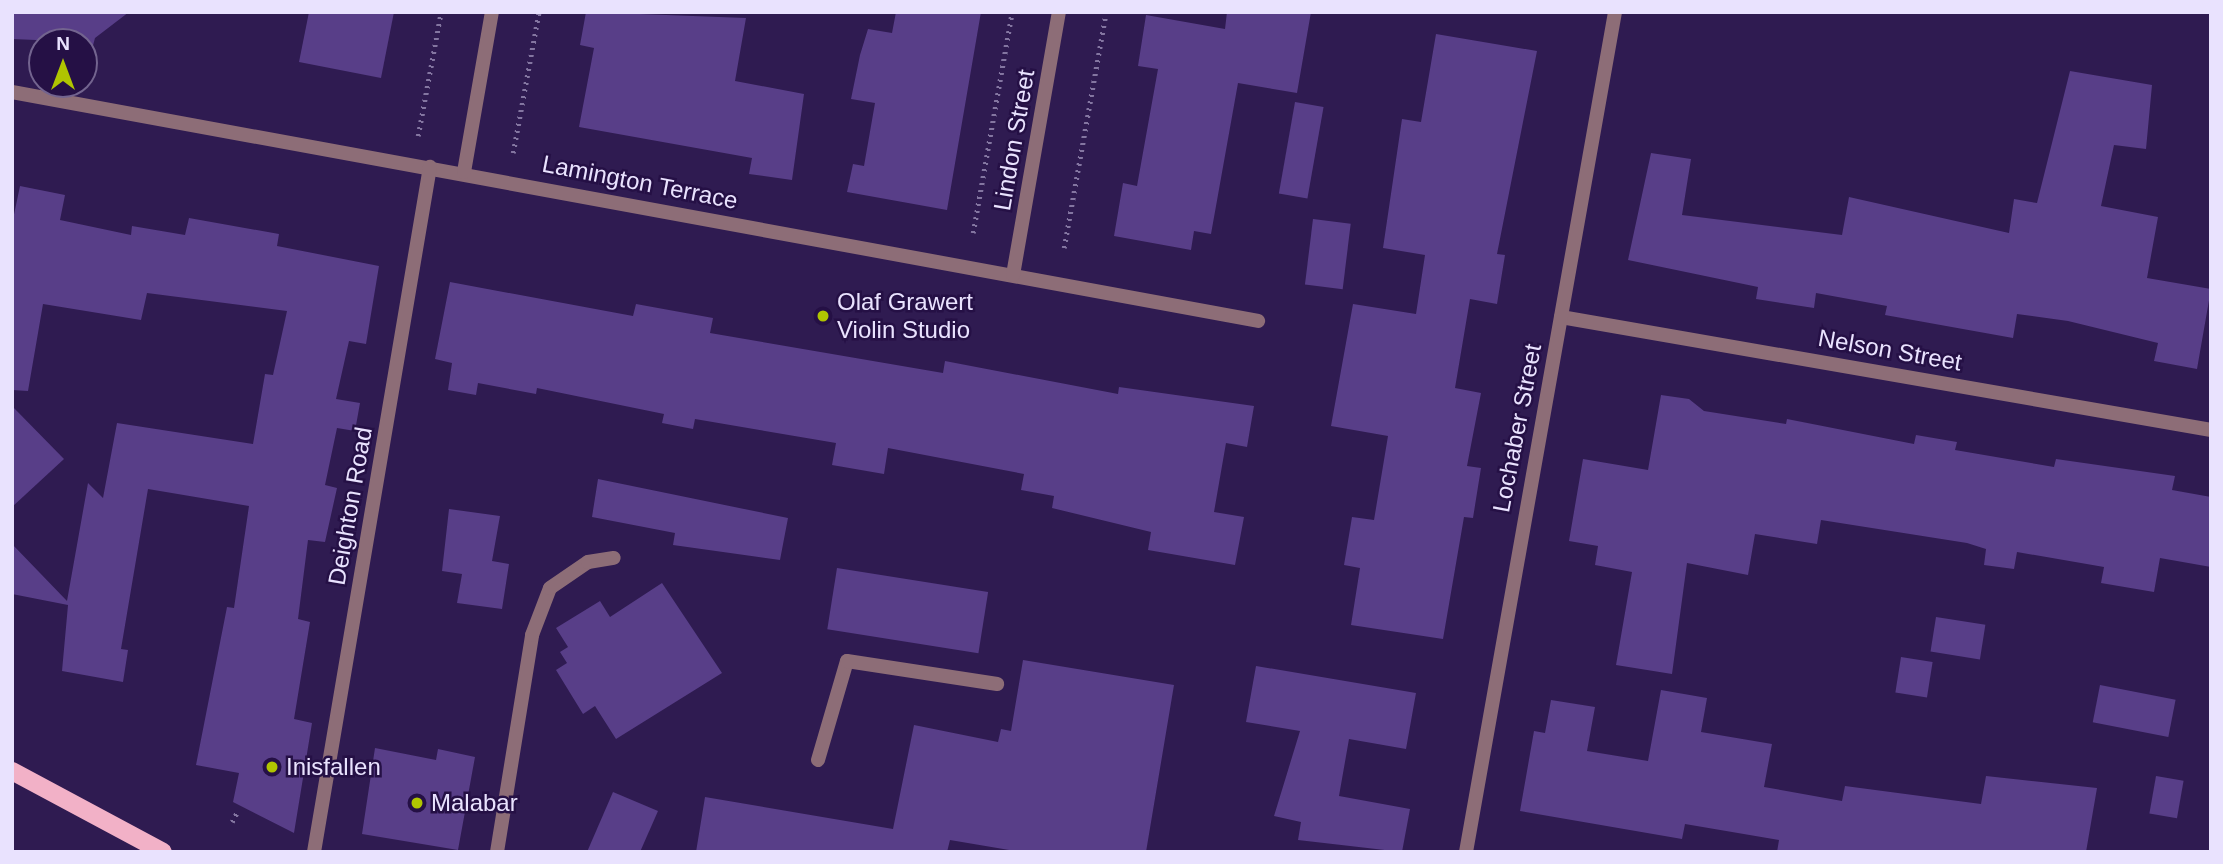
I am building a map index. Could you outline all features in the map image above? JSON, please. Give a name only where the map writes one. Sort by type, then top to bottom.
[{"type":"main road","points":[[12,771],[163,852]]},
{"type":"street","points":[[464,172],[492,12]]},
{"type":"street","name":"Lindon Street","points":[[1013,275],[1059,12]]},
{"type":"street","name":"Lochaber Street","points":[[1466,852],[1615,12]]},
{"type":"street","name":"Lamington Terrace","points":[[12,92],[464,172],[1258,321]]},
{"type":"street","name":"Deighton Road","points":[[314,852],[430,167]]},
{"type":"street","name":"Nelson Street","points":[[1561,317],[2211,430]]},
{"type":"street","points":[[497,852],[532,635],[550,589],[588,562],[614,558]]},
{"type":"street","points":[[818,760],[848,662],[997,684]]},
{"type":"path","points":[[418,136],[441,12]]},
{"type":"path","points":[[513,153],[539,12]]},
{"type":"path","points":[[973,233],[1012,12]]},
{"type":"path","points":[[1064,248],[1106,12]]},
{"type":"path","points":[[232,822],[237,812]]},
{"type":"building","points":[[12,12],[129,12],[98,36],[98,28],[28,28],[28,40],[12,39]]},
{"type":"building","points":[[309,12],[394,12],[381,78],[299,62]]},
{"type":"building","points":[[586,12],[746,18],[735,81],[804,94],[792,180],[749,174],[752,158],[579,127],[594,48],[580,45]]},
{"type":"building","points":[[896,12],[981,12],[947,210],[847,192],[853,164],[864,166],[875,103],[851,99],[860,55],[868,29],[892,33]]},
{"type":"building","points":[[1227,12],[1311,12],[1297,93],[1238,83],[1211,234],[1194,231],[1191,250],[1114,236],[1123,183],[1137,186],[1158,69],[1138,66],[1146,15],[1225,29]]},
{"type":"building","points":[[1436,34],[1537,51],[1497,254],[1505,255],[1497,304],[1470,299],[1455,388],[1481,393],[1467,466],[1481,468],[1473,518],[1464,517],[1443,639],[1351,625],[1360,568],[1344,565],[1352,517],[1374,520],[1388,436],[1331,426],[1353,304],[1416,314],[1425,255],[1383,248],[1402,119],[1421,122]]},
{"type":"building","points":[[2070,71],[2152,85],[2146,149],[2114,145],[2101,206],[2158,217],[2147,278],[2211,289],[2197,369],[2154,361],[2158,343],[2068,321],[2017,314],[2013,338],[1885,315],[1887,306],[1816,293],[1814,308],[1756,299],[1758,287],[1628,260],[1651,153],[1691,159],[1682,215],[1842,235],[1849,197],[2009,233],[2014,199],[2037,203]]},
{"type":"building","points":[[1295,102],[1324,107],[1307,199],[1279,194]]},
{"type":"building","points":[[20,186],[65,195],[60,220],[131,235],[132,226],[185,235],[189,218],[279,234],[277,246],[379,266],[366,344],[349,341],[336,399],[360,403],[355,431],[337,428],[325,485],[337,488],[325,542],[308,540],[298,619],[310,622],[294,719],[312,723],[294,833],[233,802],[239,773],[196,765],[227,607],[234,608],[249,506],[148,489],[121,649],[128,650],[123,682],[62,671],[68,605],[12,594],[12,544],[67,601],[88,483],[103,498],[117,423],[253,444],[265,374],[273,375],[287,311],[147,293],[141,320],[43,304],[28,391],[12,390],[12,224]]},
{"type":"building","points":[[1313,219],[1351,224],[1343,289],[1305,285]]},
{"type":"building","points":[[450,282],[633,316],[636,304],[713,318],[710,333],[943,373],[945,361],[1118,394],[1119,387],[1254,406],[1247,447],[1226,443],[1214,512],[1244,517],[1235,565],[1148,550],[1151,532],[1052,508],[1054,496],[1021,490],[1024,474],[888,448],[884,474],[832,465],[836,443],[695,419],[693,429],[662,423],[664,414],[537,388],[536,394],[478,383],[476,395],[448,390],[452,363],[435,359]]},
{"type":"building","points":[[1661,395],[1689,399],[1704,411],[1786,424],[1787,419],[1914,444],[1916,435],[1957,442],[1955,450],[2054,467],[2056,459],[2175,476],[2172,490],[2211,497],[2211,567],[2160,558],[2154,592],[2101,583],[2104,567],[2017,552],[2014,569],[1984,565],[1986,549],[1967,543],[1821,520],[1817,544],[1755,534],[1748,575],[1687,563],[1672,674],[1616,665],[1632,572],[1595,565],[1598,546],[1569,541],[1583,459],[1648,470]]},
{"type":"building","points":[[12,406],[64,459],[12,507]]},
{"type":"building","points":[[598,479],[788,518],[780,560],[673,545],[675,533],[592,517]]},
{"type":"building","points":[[449,509],[500,516],[492,561],[509,564],[502,609],[457,603],[462,574],[442,571]]},
{"type":"building","points":[[837,568],[988,592],[978,653],[827,629]]},
{"type":"building","points":[[662,583],[722,673],[616,739],[595,706],[583,714],[556,670],[567,663],[560,652],[568,647],[556,628],[600,601],[610,617]]},
{"type":"building","points":[[1936,617],[1985,625],[1980,659],[1931,652]]},
{"type":"building","points":[[1901,657],[1933,662],[1927,698],[1895,693]]},
{"type":"building","points":[[1023,660],[1174,685],[1146,852],[1021,852],[950,840],[947,852],[696,852],[705,797],[893,829],[914,725],[998,742],[1001,729],[1011,731]]},
{"type":"building","points":[[1256,666],[1416,693],[1406,749],[1349,739],[1339,796],[1410,809],[1402,852],[1298,840],[1301,822],[1274,816],[1300,731],[1246,722]]},
{"type":"building","points":[[2100,685],[2176,700],[2168,737],[2093,722]]},
{"type":"building","points":[[1661,690],[1707,698],[1701,732],[1772,744],[1764,787],[1842,801],[1845,786],[1981,804],[1986,776],[2097,788],[2086,852],[1777,852],[1779,840],[1685,824],[1682,839],[1520,811],[1534,731],[1545,733],[1551,700],[1595,707],[1587,751],[1648,761]]},
{"type":"building","name":"Malabar","points":[[375,748],[436,760],[438,749],[475,757],[458,850],[362,834]]},
{"type":"building","points":[[2156,776],[2184,781],[2177,818],[2149,813]]},
{"type":"building","points":[[613,792],[658,811],[640,852],[587,852]]},
{"type":"place","name":"Olaf Grawert Violin Studio","points":[[823,316]]},
{"type":"place","name":"Inisfallen","points":[[272,767]]},
{"type":"place","name":"Malabar","points":[[417,803]]}]
